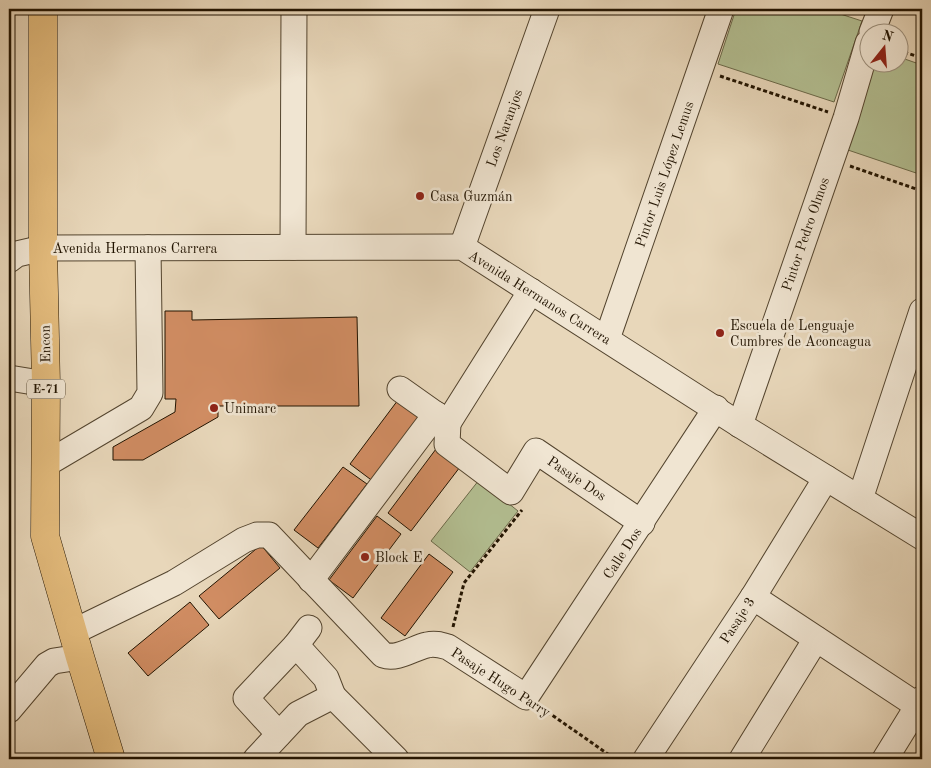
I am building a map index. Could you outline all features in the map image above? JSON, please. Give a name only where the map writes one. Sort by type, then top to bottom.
[{"type":"main road","name":"Encon","points":[[43,9],[43,248],[46,384],[45,536],[111,759]]},
{"type":"street","points":[[293,247],[294,9]]},
{"type":"street","name":"Los Naranjos","points":[[462,247],[547,9]]},
{"type":"street","name":"Pintor Luis López Lemus","points":[[606,339],[721,9]]},
{"type":"street","points":[[876,22],[881,9]]},
{"type":"street","name":"Pintor Pedro Olmos","points":[[740,425],[846,118],[859,72]]},
{"type":"street","name":"Avenida Hermanos Carrera","points":[[9,260],[17,254],[43,248],[462,247],[740,425],[922,538]]},
{"type":"street","points":[[46,464],[141,408],[150,393],[148,248]]},
{"type":"street","points":[[10,705],[47,665],[76,644],[244,540],[257,535],[268,535],[311,580],[442,419],[531,291]]},
{"type":"street","points":[[860,499],[922,311]]},
{"type":"street","points":[[9,378],[46,384]]},
{"type":"street","points":[[400,389],[442,419],[447,444],[511,492]]},
{"type":"street","name":"Calle Dos","points":[[526,697],[716,408]]},
{"type":"street","name":"Pasaje Dos","points":[[511,492],[536,451],[642,523]]},
{"type":"street","name":"Pasaje 3","points":[[649,758],[826,478]]},
{"type":"street","name":"Pasaje Hugo Parry","points":[[311,580],[379,652],[391,657],[428,645],[438,644],[448,647],[526,697]]},
{"type":"street","points":[[752,597],[920,703],[895,756]]},
{"type":"street","points":[[280,734],[246,698],[303,637],[326,678],[333,696],[396,759]]},
{"type":"street","points":[[742,759],[816,639]]},
{"type":"street","points":[[262,757],[298,714],[333,696]]},
{"type":"path","points":[[908,53],[922,58]]},
{"type":"path","points":[[700,69],[846,118]]},
{"type":"path","points":[[831,160],[922,191]]},
{"type":"path","points":[[448,647],[464,583],[523,509],[511,492]]},
{"type":"path","name":"Pasaje Hugo Parry","points":[[526,697],[615,759]]},
{"type":"green space","points":[[736,9],[825,9],[862,21],[858,22],[858,33],[834,102],[718,64]]},
{"type":"green space","points":[[908,60],[922,65],[922,175],[842,148],[868,72],[908,72]]},
{"type":"green space","points":[[479,480],[518,511],[470,572],[431,541]]},
{"type":"building","points":[[165,311],[192,311],[192,320],[357,317],[359,406],[218,406],[218,417],[143,460],[113,460],[113,447],[175,412],[176,399],[165,399]]},
{"type":"building","points":[[398,400],[422,418],[374,482],[350,464]]},
{"type":"building","points":[[436,449],[460,467],[411,531],[388,513]]},
{"type":"building","points":[[343,467],[367,484],[318,548],[294,530]]},
{"type":"building","name":"Block E","points":[[377,516],[401,534],[353,598],[329,580]]},
{"type":"building","points":[[261,545],[280,568],[219,619],[199,596]]},
{"type":"building","points":[[429,554],[453,572],[405,636],[381,618]]},
{"type":"building","points":[[190,602],[209,625],[148,676],[128,653]]},
{"type":"place","name":"Casa Guzmán","points":[[420,196]]},
{"type":"place","name":"Escuela de Lenguaje Cumbres de Aconcagua","points":[[720,333]]},
{"type":"place","name":"Unimarc","points":[[214,408]]},
{"type":"place","name":"Block E","points":[[365,557]]}]
